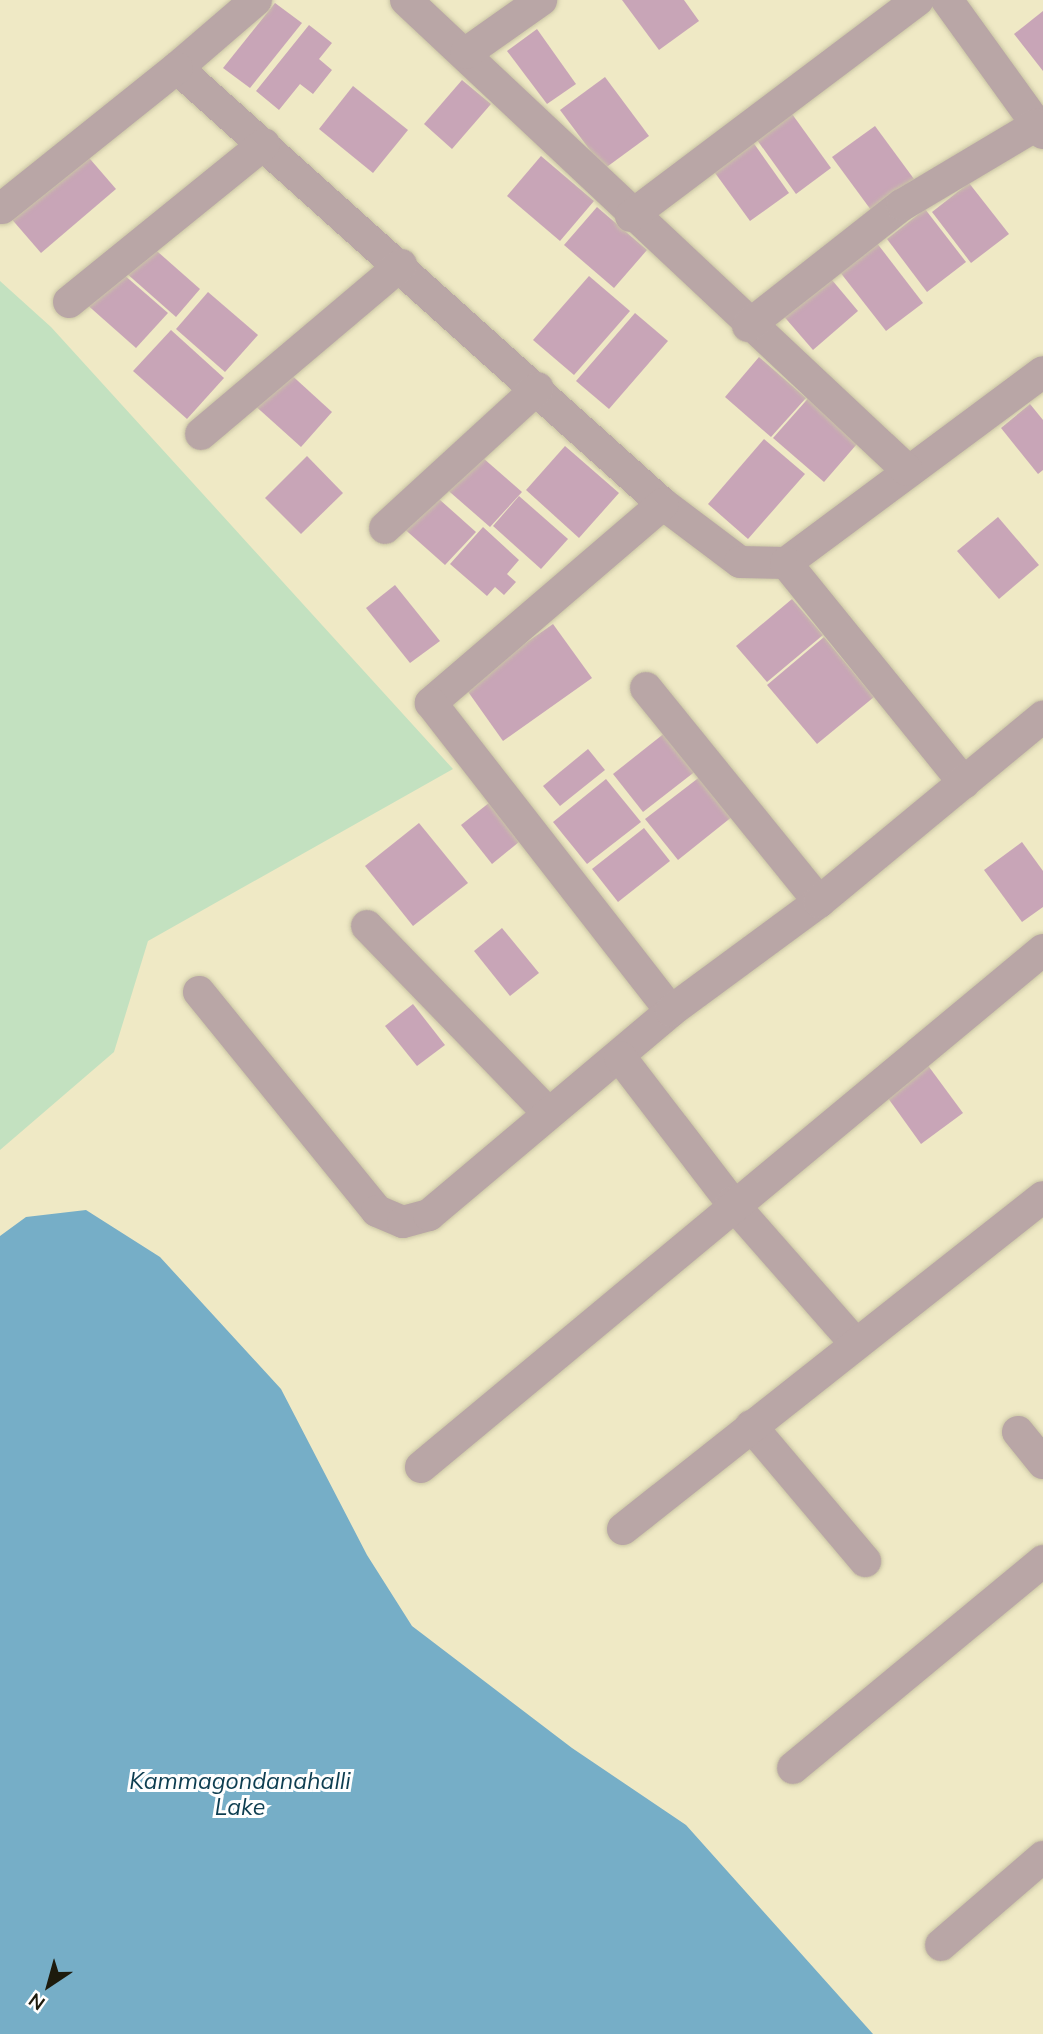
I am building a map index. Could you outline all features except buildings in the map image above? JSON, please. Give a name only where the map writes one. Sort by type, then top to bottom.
[{"type":"street","points":[[2,208],[177,68],[256,0]]},
{"type":"street","points":[[406,0],[466,53],[631,216],[748,326],[907,470]]},
{"type":"street","points":[[466,53],[541,0]]},
{"type":"street","points":[[631,216],[918,0]]},
{"type":"street","points":[[748,326],[902,205],[1040,129],[947,0]]},
{"type":"street","points":[[177,68],[401,265],[663,504],[740,562],[786,563],[907,470],[1043,372]]},
{"type":"street","points":[[69,302],[264,144]]},
{"type":"street","points":[[201,435],[401,265]]},
{"type":"street","points":[[385,528],[538,388]]},
{"type":"street","points":[[663,504],[431,702],[671,1011]]},
{"type":"street","points":[[786,563],[964,783]]},
{"type":"street","points":[[646,688],[819,902]]},
{"type":"street","points":[[199,992],[377,1211],[403,1222],[429,1215],[548,1113],[620,1058],[671,1011],[819,902],[1043,717]]},
{"type":"street","points":[[367,926],[548,1113]]},
{"type":"street","points":[[421,1467],[732,1203],[1043,950]]},
{"type":"street","points":[[620,1058],[732,1203],[855,1343]]},
{"type":"street","points":[[623,1529],[1043,1197]]},
{"type":"street","points":[[751,1426],[864,1560]]},
{"type":"street","points":[[1018,1432],[1043,1463]]},
{"type":"street","points":[[793,1768],[1043,1561]]},
{"type":"street","points":[[941,1945],[1043,1857]]},
{"type":"green space","points":[[0,281],[51,327],[453,769],[148,941],[114,1052],[0,1150]]},
{"type":"water","name":"Kammagondanahalli Lake","points":[[86,1210],[160,1257],[281,1389],[367,1555],[412,1626],[572,1748],[686,1825],[873,2034],[0,2034],[0,1236],[26,1217]]}]
